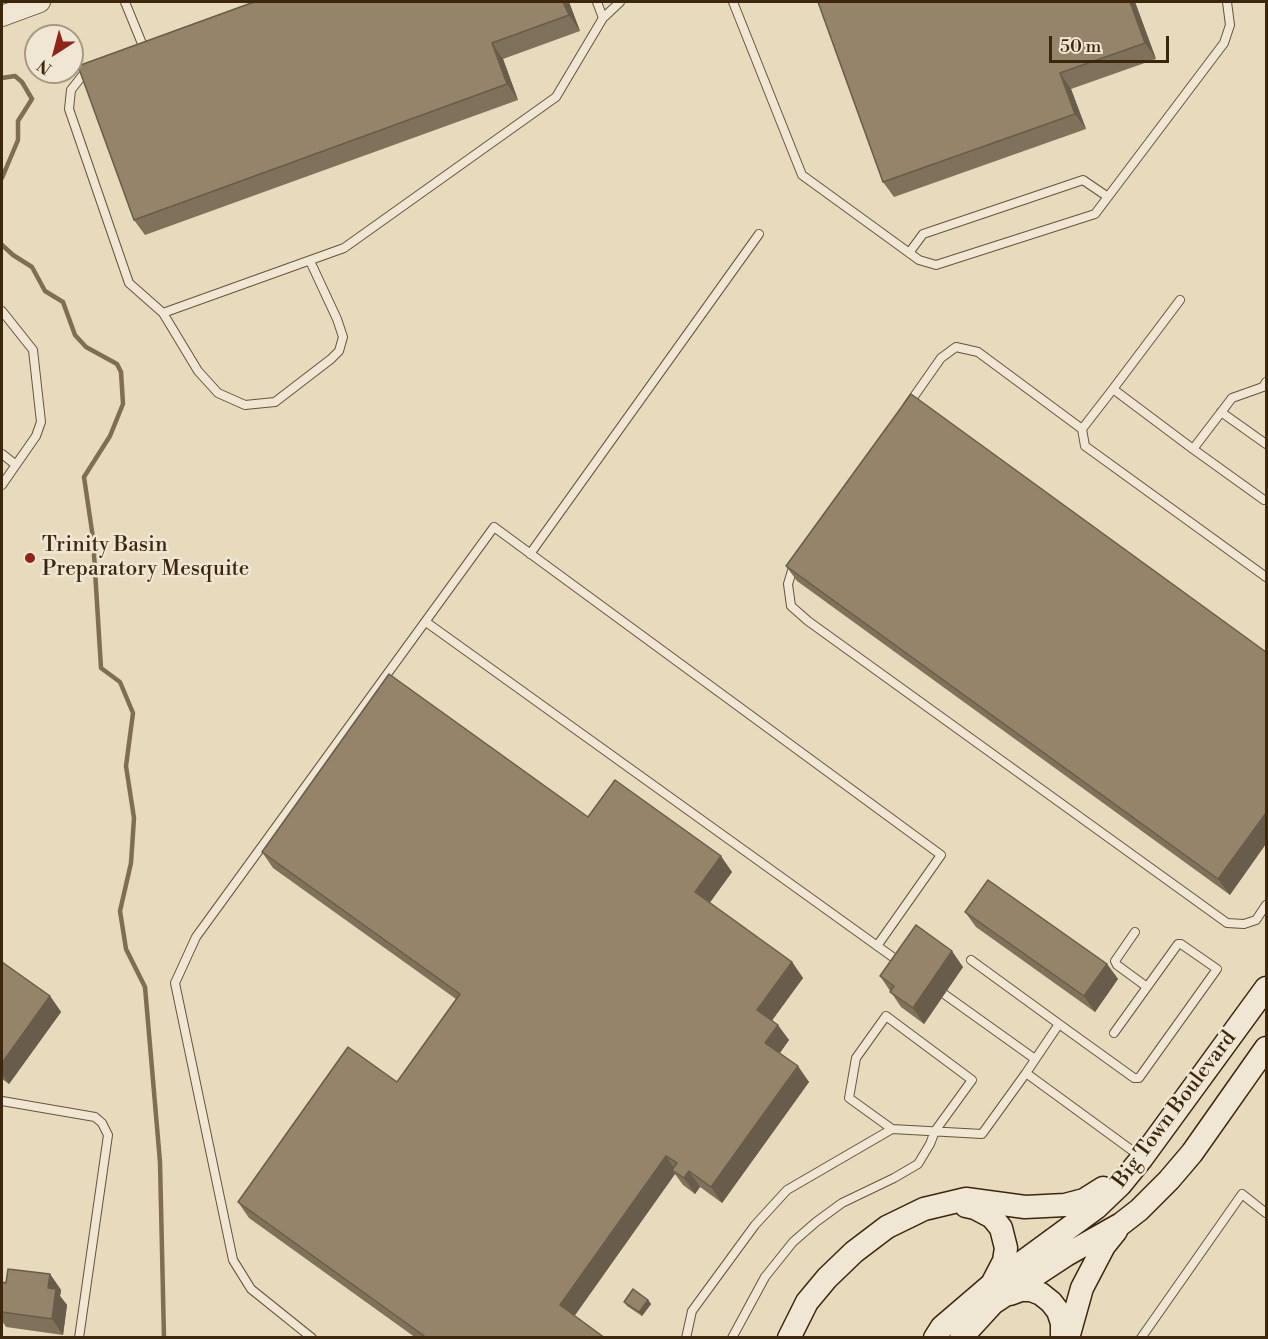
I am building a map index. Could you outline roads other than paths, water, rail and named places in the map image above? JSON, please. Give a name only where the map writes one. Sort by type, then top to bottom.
[{"type":"main road","name":"Big Town Boulevard","points":[[961,1338],[992,1294],[1096,1208],[1120,1185],[1266,988]]},
{"type":"main road","name":"Big Town Boulevard","points":[[935,1338],[942,1327],[992,1294],[1121,1224],[1140,1210],[1192,1153],[1261,1060]]},
{"type":"main road","points":[[789,1338],[807,1302],[826,1278],[854,1252],[887,1227],[924,1209],[976,1200],[1025,1207],[1065,1205],[1084,1200],[1099,1191],[1142,1158],[1169,1180]]},
{"type":"main road","points":[[950,1203],[975,1208],[992,1217],[1001,1228],[1006,1248],[1004,1261],[992,1294],[1021,1290],[1031,1290],[1041,1294],[1058,1311],[1062,1323],[1062,1338]]},
{"type":"main road","points":[[1068,1338],[1082,1288],[1104,1246],[1121,1224]]},
{"type":"street","points":[[2,16],[40,2]]},
{"type":"lane","points":[[125,2],[146,51]]},
{"type":"lane","points":[[597,2],[603,18]]},
{"type":"lane","points":[[163,313],[345,249],[556,97],[603,18],[620,2]]},
{"type":"lane","points":[[733,2],[802,175],[919,260],[936,265],[1095,214],[1224,43],[1230,25],[1227,2]]},
{"type":"lane","points":[[135,56],[156,47]]},
{"type":"lane","points":[[103,68],[82,76],[71,90],[69,109],[129,283],[163,313],[198,371],[218,393],[245,405],[275,402],[331,360],[339,351],[343,337],[310,261]]},
{"type":"lane","points":[[909,253],[923,234],[1083,180],[1108,197]]},
{"type":"lane","points":[[530,554],[759,234]]},
{"type":"lane","points":[[1082,429],[1180,300]]},
{"type":"lane","points":[[2,311],[33,350],[41,422],[36,436],[2,485]]},
{"type":"lane","points":[[900,415],[941,358],[956,347],[978,352],[1082,429],[1085,446],[1266,577]]},
{"type":"lane","points":[[1193,449],[1232,398],[1263,387],[1266,382]]},
{"type":"lane","points":[[1113,389],[1193,449],[1266,499]]},
{"type":"lane","points":[[1221,412],[1266,444]]},
{"type":"lane","points":[[2,454],[16,465]]},
{"type":"lane","points":[[312,1338],[251,1289],[232,1260],[175,983],[196,937],[494,527],[941,855],[877,946]]},
{"type":"lane","points":[[799,556],[792,566],[788,584],[791,606],[808,621],[1227,923],[1244,924],[1256,920],[1266,905]]},
{"type":"lane","points":[[426,622],[908,969]]},
{"type":"lane","points":[[1135,932],[1115,961],[1147,987]]},
{"type":"lane","points":[[971,960],[1134,1078],[1139,1078],[1217,969],[1178,944],[1114,1033]]},
{"type":"lane","points":[[944,994],[1035,1059]]},
{"type":"lane","points":[[732,1338],[765,1277],[794,1242],[842,1203],[918,1164],[934,1131],[972,1080],[886,1016],[856,1058],[849,1098],[892,1129]]},
{"type":"lane","points":[[686,1338],[692,1311],[755,1225],[787,1190],[892,1129],[982,1134],[1059,1024]]},
{"type":"lane","points":[[1026,1073],[1142,1158]]},
{"type":"lane","points":[[2,1101],[95,1117],[102,1123],[108,1135],[79,1338]]},
{"type":"lane","points":[[1141,1338],[1242,1194],[1266,1213]]},
{"type":"waterway","points":[[2,78],[15,76],[22,82],[32,99],[18,121],[18,140],[2,178]]},
{"type":"waterway","points":[[2,245],[32,267],[45,291],[63,302],[75,335],[86,347],[117,364],[121,372],[123,404],[110,436],[84,477],[93,538],[101,668],[120,682],[133,713],[126,766],[134,818],[131,863],[120,911],[126,949],[145,987],[160,1162],[164,1338]]},
{"type":"place","name":"Trinity Basin Preparatory Mesquite","points":[[30,558]]}]
